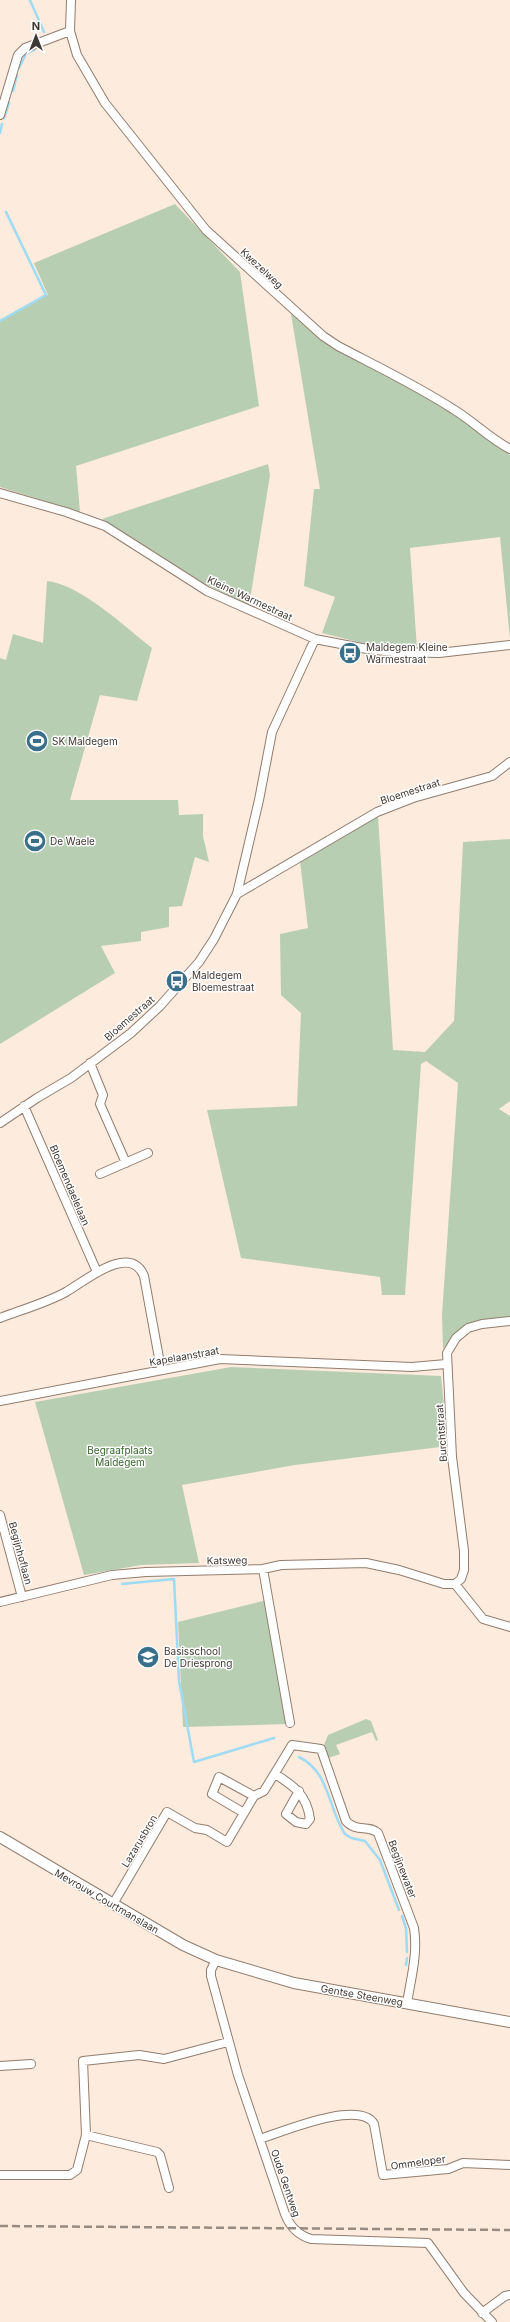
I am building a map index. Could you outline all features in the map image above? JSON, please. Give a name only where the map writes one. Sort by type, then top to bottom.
[{"type":"street","name":"Kwezelweg","points":[[71,0],[70,31],[77,55],[105,102],[206,230],[323,336],[338,346],[438,399],[466,418],[494,440],[510,449]]},
{"type":"street","points":[[0,115],[22,50],[70,31]]},
{"type":"street","name":"Kleine Warmestraat","points":[[0,493],[66,512],[105,526],[207,591],[315,639],[367,649],[394,652],[439,653],[510,645]]},
{"type":"street","name":"Bloemestraat","points":[[0,1124],[24,1106],[90,1063],[131,1032],[175,989],[199,962],[214,939],[237,894],[259,800],[272,732],[315,639]]},
{"type":"street","name":"Bloemestraat","points":[[237,894],[377,812],[414,798],[492,776],[510,762]]},
{"type":"street","points":[[90,1063],[103,1095],[100,1104],[126,1163]]},
{"type":"street","name":"Bloemendaelelaan","points":[[24,1106],[97,1272]]},
{"type":"street","points":[[100,1174],[148,1153]]},
{"type":"street","points":[[0,1318],[65,1292],[97,1272],[122,1262],[130,1262],[141,1269],[161,1369]]},
{"type":"street","name":"Burchtstraat","points":[[455,1584],[461,1578],[464,1570],[464,1551],[452,1457],[446,1364],[447,1353],[451,1344],[468,1328],[496,1321],[510,1321]]},
{"type":"street","name":"Kapelaanstraat","points":[[0,1402],[161,1369],[228,1358],[412,1367],[446,1364]]},
{"type":"street","name":"Begijnhoflaan","points":[[0,1515],[22,1597]]},
{"type":"street","name":"Katsweg","points":[[0,1602],[112,1575],[146,1572],[263,1569],[281,1565],[366,1563],[399,1570],[444,1584],[455,1584]]},
{"type":"street","points":[[263,1569],[290,1723]]},
{"type":"street","points":[[455,1584],[483,1619],[510,1627]]},
{"type":"street","name":"Lazarusbron","points":[[113,1904],[167,1812],[195,1828],[207,1830],[227,1842],[254,1796],[264,1791],[292,1745]]},
{"type":"street","name":"Begijnewater","points":[[292,1745],[320,1749],[346,1820],[351,1826],[359,1829],[371,1829],[378,1833],[414,1928],[417,1943],[407,2003]]},
{"type":"street","points":[[275,1774],[300,1791]]},
{"type":"street","points":[[244,1813],[212,1794],[219,1777],[254,1796]]},
{"type":"street","name":"Mevrouw Courtmanslaan","points":[[0,1837],[183,1945],[216,1960]]},
{"type":"street","name":"Gentse Steenweg","points":[[216,1960],[294,1983],[510,2022]]},
{"type":"street","name":"Oude Gentweg","points":[[216,1960],[211,1970],[211,1976],[228,2042],[285,2214],[292,2228],[299,2234],[319,2240],[428,2243],[464,2293],[492,2322]]},
{"type":"street","points":[[0,2175],[74,2174],[77,2170],[86,2135],[83,2061],[139,2055],[164,2059],[228,2042]]},
{"type":"street","points":[[0,2066],[31,2064]]},
{"type":"street","name":"Ommeloper","points":[[260,2139],[328,2118],[362,2114],[372,2120],[374,2124],[383,2176],[448,2168],[463,2163],[510,2165]]},
{"type":"street","points":[[86,2135],[157,2152],[160,2155],[169,2188]]},
{"type":"street","points":[[482,2313],[505,2296],[510,2295]]},
{"type":"green space","points":[[175,204],[240,272],[259,406],[76,466],[80,512],[0,487],[0,320],[48,295],[34,263]]},
{"type":"green space","points":[[291,314],[320,339],[463,419],[487,439],[510,455],[510,639],[500,537],[410,548],[417,649],[370,645],[322,633],[335,597],[304,586],[314,489],[320,489]]},
{"type":"green space","points":[[268,464],[270,475],[249,606],[205,584],[102,519]]},
{"type":"green space","points":[[47,581],[60,584],[88,598],[116,618],[152,648],[137,701],[100,695],[70,800],[178,800],[179,815],[203,814],[203,836],[209,862],[195,857],[182,906],[169,907],[169,927],[141,932],[141,941],[101,946],[115,973],[0,1044],[0,658],[6,660],[13,634],[43,643]]},
{"type":"green space","points":[[378,816],[393,1050],[425,1052],[454,1021],[463,842],[510,839],[510,1101],[499,1109],[510,1116],[510,1318],[479,1320],[472,1323],[458,1332],[443,1349],[442,1315],[458,1083],[426,1061],[421,1064],[405,1295],[382,1295],[380,1277],[241,1258],[207,1110],[297,1106],[301,1013],[281,995],[280,934],[308,928],[300,861]]},
{"type":"green space","name":"Begraafplaats Maldegem","points":[[231,1367],[441,1376],[448,1446],[295,1465],[182,1485],[199,1563],[141,1565],[84,1575],[35,1402]]},
{"type":"green space","points":[[267,1600],[288,1724],[183,1727],[178,1622]]},
{"type":"green space","points":[[366,1719],[371,1721],[378,1740],[376,1741],[372,1732],[336,1745],[340,1754],[328,1758],[324,1745],[328,1735]]},
{"type":"waterway","points":[[30,0],[44,32]]},
{"type":"waterway","points":[[19,68],[26,54],[34,50]]},
{"type":"waterway","points":[[13,91],[17,75]]},
{"type":"waterway","points":[[4,118],[9,103]]},
{"type":"waterway","points":[[0,133],[2,124]]},
{"type":"waterway","points":[[0,321],[46,295],[6,212]]},
{"type":"waterway","points":[[122,1584],[174,1579],[179,1681],[194,1762],[274,1738]]},
{"type":"waterway","points":[[299,1757],[309,1764],[323,1781],[339,1824],[345,1834],[351,1838],[365,1841],[380,1860],[399,1910]]},
{"type":"waterway","points":[[402,1916],[406,1928],[407,1952]]},
{"type":"waterway","points":[[406,1965],[407,1958]]},
{"type":"railway","points":[[0,2226],[510,2230]]},
{"type":"place","name":"Maldegem Kleine Warmestraat","points":[[350,653]]},
{"type":"place","name":"SK Maldegem","points":[[37,741]]},
{"type":"place","name":"De Waele","points":[[35,841]]},
{"type":"place","name":"Maldegem Bloemestraat","points":[[177,981]]},
{"type":"place","name":"Basisschool De Driesprong","points":[[148,1657]]}]
